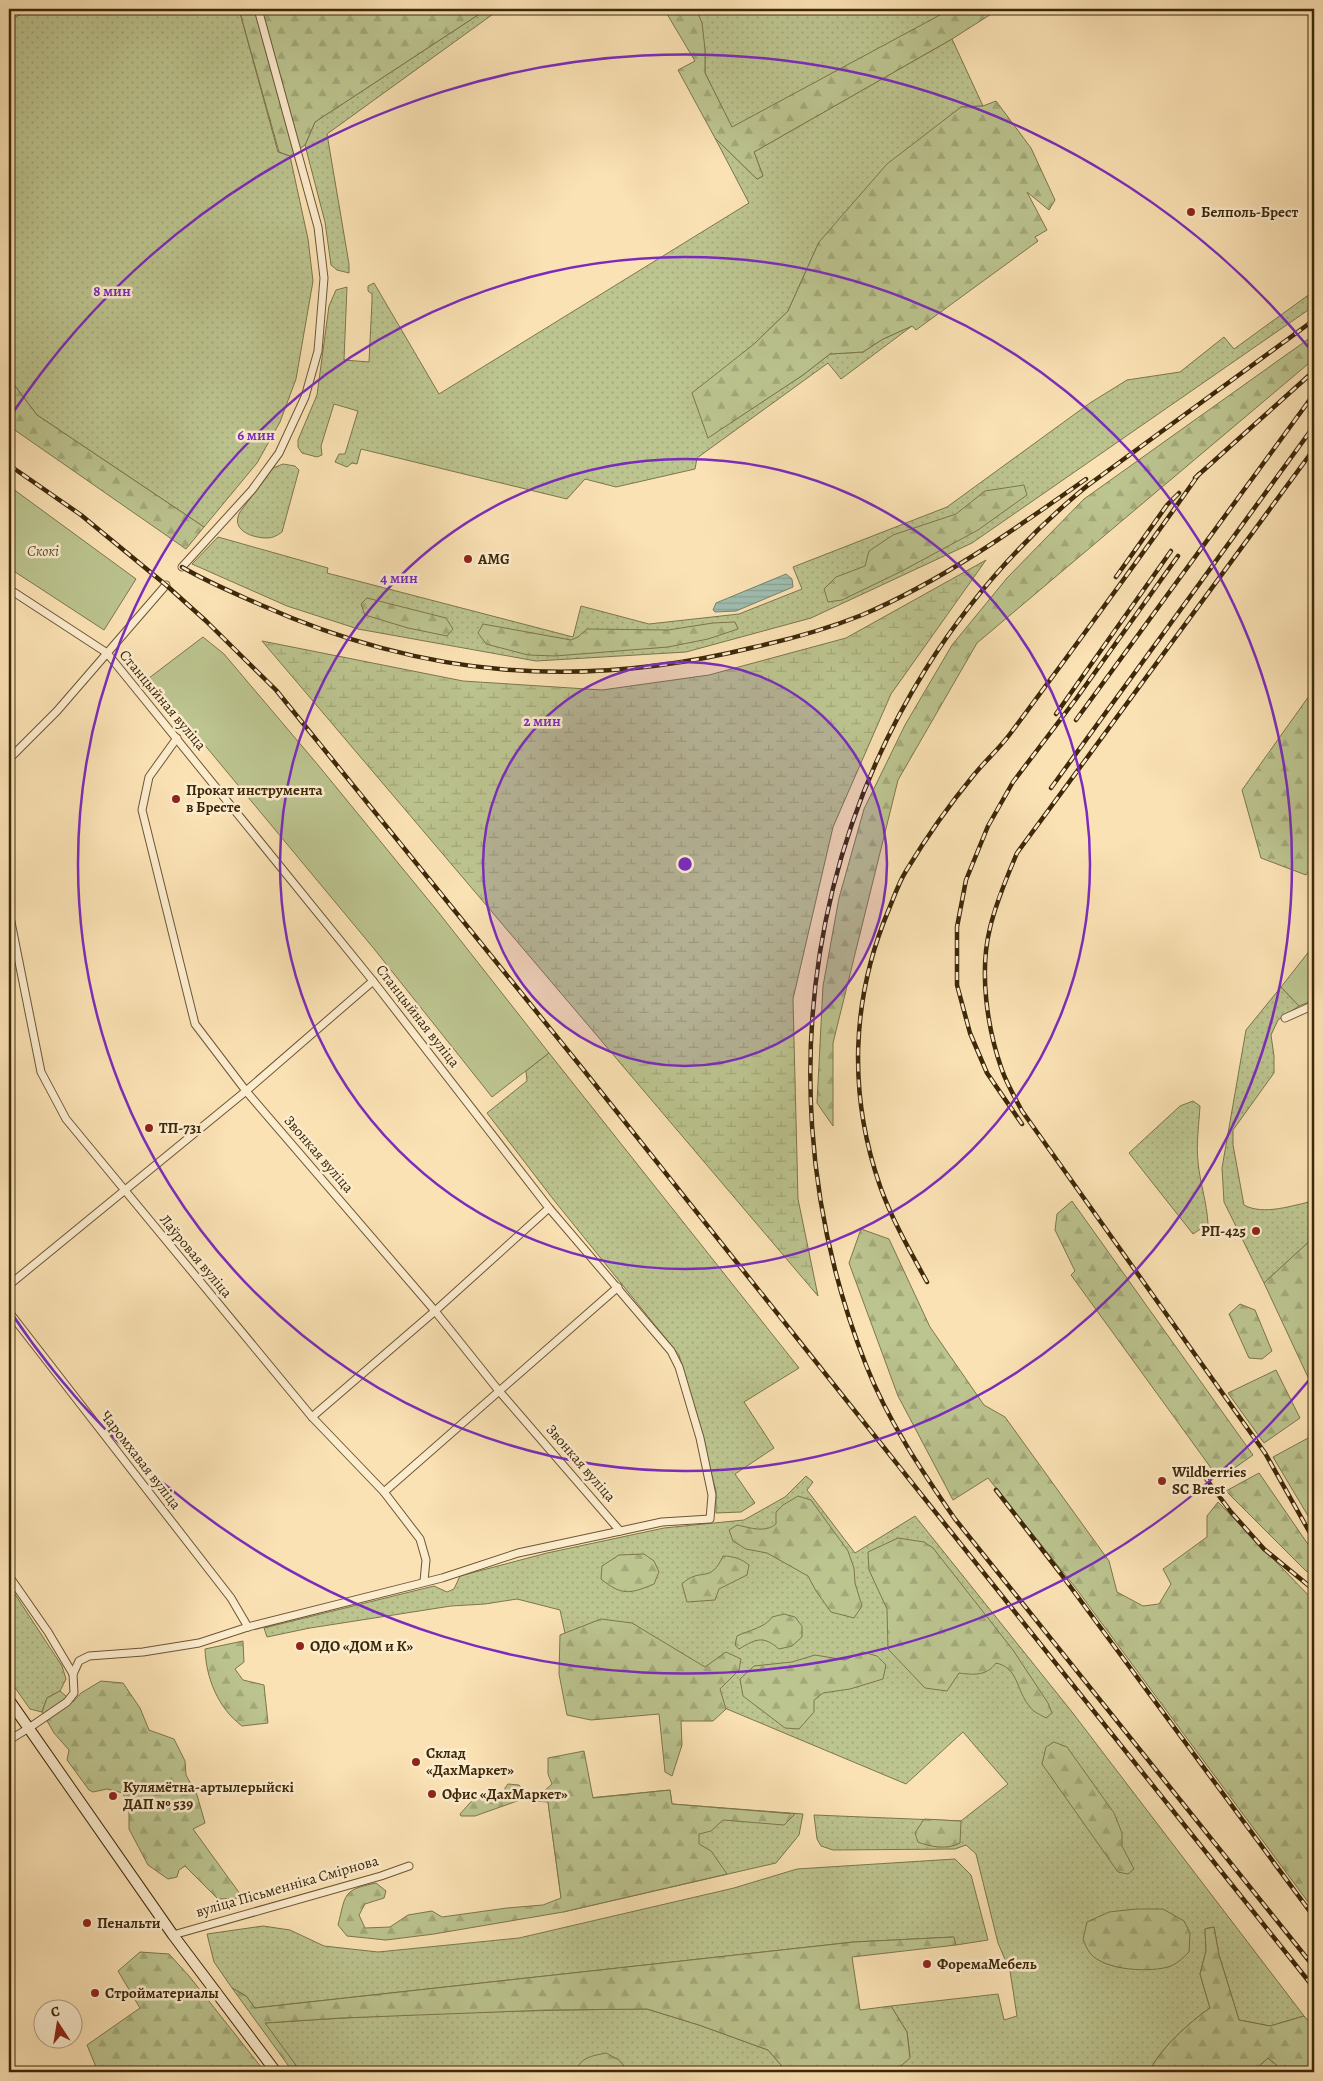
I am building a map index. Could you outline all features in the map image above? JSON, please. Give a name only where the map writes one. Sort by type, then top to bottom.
[{"type":"main road","points":[[9,1700],[173,1935],[276,2072]]},
{"type":"street","points":[[182,567],[252,490],[279,453],[305,396],[318,351],[324,278],[318,227],[258,9]]},
{"type":"street","points":[[9,759],[57,711],[166,585]]},
{"type":"street","name":"Станцыйная вуліца","points":[[9,589],[107,654],[373,981],[549,1208],[671,1351],[679,1367],[700,1438],[712,1496],[710,1519],[662,1522],[620,1531]]},
{"type":"street","name":"Звонкая вуліца","points":[[177,738],[149,777],[142,810],[195,1024],[246,1090],[435,1311],[499,1391],[620,1531]]},
{"type":"street","name":"Лаўровая вуліца","points":[[9,912],[41,1072],[66,1119],[312,1417],[384,1492],[420,1538],[426,1560],[424,1581]]},
{"type":"street","points":[[9,1285],[246,1090],[373,981]]},
{"type":"street","points":[[1285,1018],[1314,1005]]},
{"type":"street","points":[[312,1417],[435,1311],[549,1208]]},
{"type":"street","points":[[384,1492],[618,1287]]},
{"type":"street","name":"Чаромхавая вуліца","points":[[9,1312],[231,1598],[248,1627]]},
{"type":"street","points":[[73,1674],[79,1661],[89,1656],[143,1652],[199,1643],[248,1627],[442,1578],[518,1553],[620,1531]]},
{"type":"street","points":[[9,1576],[48,1632],[73,1674],[74,1693],[67,1702],[9,1740]]},
{"type":"street","name":"вуліца Пісьменніка Смірнова","points":[[173,1935],[381,1876],[408,1866]]},
{"type":"green space","points":[[32,9],[239,9],[278,152],[290,156],[308,239],[313,281],[296,379],[280,422],[257,463],[204,527],[37,415],[9,378],[9,20]]},
{"type":"green space","points":[[239,9],[487,9],[315,122],[305,145],[290,156],[279,152]]},
{"type":"green space","points":[[487,9],[500,9],[327,134],[349,264],[349,273],[337,270],[331,265],[325,222],[305,145],[315,122]]},
{"type":"green space","points":[[664,9],[696,9],[702,23],[705,73],[732,127],[951,9],[999,9],[952,39],[754,152],[763,176],[757,179],[715,138],[678,70],[695,61]]},
{"type":"green space","points":[[696,9],[937,9],[941,15],[732,128],[705,73],[705,49]]},
{"type":"green space","points":[[952,39],[983,106],[961,107],[819,242],[788,311],[754,344],[708,437],[803,375],[830,354],[863,352],[883,339],[912,326],[841,379],[828,363],[697,458],[695,469],[616,487],[585,479],[567,499],[361,449],[357,464],[352,463],[347,467],[335,462],[339,454],[345,454],[358,411],[334,404],[321,446],[322,455],[317,457],[302,453],[298,447],[298,440],[317,395],[329,306],[336,290],[347,287],[344,360],[369,362],[372,294],[368,291],[368,286],[374,283],[439,394],[749,203],[715,138],[757,179],[763,176],[754,152]]},
{"type":"green space","points":[[996,101],[1031,148],[1055,200],[1049,210],[1027,192],[1047,230],[1035,237],[1038,241],[916,330],[912,326],[883,339],[863,352],[830,354],[803,375],[708,438],[692,393],[754,344],[788,311],[819,242],[887,164],[961,107],[983,106]]},
{"type":"green space","points":[[1314,291],[1314,306],[972,543],[811,618],[686,652],[536,661],[358,629],[287,606],[192,564],[218,537],[328,568],[327,573],[573,637],[581,606],[649,624],[739,614],[802,589],[793,567],[947,507],[1090,403],[1127,380],[1180,372],[1224,337],[1234,349]]},
{"type":"green space","points":[[1314,335],[1314,359],[977,643],[898,780],[833,1043],[833,1126],[817,1103],[823,986],[839,898],[864,809],[905,725],[952,645],[1007,578],[1084,499]]},
{"type":"green space","points":[[9,378],[37,415],[204,527],[186,549],[9,426]]},
{"type":"green space","points":[[283,464],[295,466],[299,470],[282,532],[269,538],[249,535],[238,524],[240,512],[273,468]]},
{"type":"green space","points":[[1024,485],[1027,495],[978,530],[902,571],[842,600],[828,602],[824,589],[836,577],[865,566],[869,551],[893,535],[956,514],[985,491]]},
{"type":"green space","name":"Скокі","points":[[9,486],[136,579],[104,630],[9,568]]},
{"type":"green space","points":[[986,560],[891,694],[833,827],[793,999],[798,1199],[818,1296],[262,641],[463,681],[602,690],[709,675],[846,638]]},
{"type":"green space","points":[[367,598],[446,618],[453,629],[447,636],[408,628],[365,615],[361,604]]},
{"type":"green space","points":[[735,622],[738,629],[708,639],[668,647],[555,656],[528,655],[486,644],[478,633],[483,624],[571,640],[587,629],[668,630],[713,623]]},
{"type":"green space","points":[[203,637],[224,654],[318,765],[439,913],[549,1053],[492,1097],[375,950],[149,678]]},
{"type":"green space","points":[[1314,689],[1314,864],[1306,875],[1261,858],[1242,790]]},
{"type":"green space","points":[[1314,945],[1314,1000],[1299,1006],[1281,987]]},
{"type":"green space","points":[[1281,987],[1299,1006],[1278,1020],[1271,1035],[1274,1073],[1233,1130],[1233,1145],[1244,1205],[1260,1210],[1269,1210],[1314,1201],[1314,1237],[1264,1283],[1224,1202],[1222,1168],[1246,1030]]},
{"type":"green space","points":[[549,1053],[799,1368],[744,1402],[774,1448],[735,1474],[755,1503],[741,1512],[716,1513],[716,1491],[679,1355],[553,1199],[487,1113],[527,1081],[526,1071]]},
{"type":"green space","points":[[1193,1101],[1200,1106],[1197,1155],[1208,1224],[1193,1234],[1129,1153],[1180,1106]]},
{"type":"green space","points":[[1072,1201],[1253,1455],[1219,1479],[1071,1275],[1075,1271],[1055,1230],[1057,1214]]},
{"type":"green space","points":[[861,1229],[889,1239],[930,1327],[984,1405],[1005,1417],[1109,1561],[1117,1592],[1143,1606],[1159,1604],[1171,1584],[1163,1569],[1207,1537],[1207,1516],[1218,1502],[1314,1601],[1314,1910],[1075,1587],[988,1478],[953,1500],[898,1396],[849,1263]]},
{"type":"green space","points":[[1314,1237],[1314,1390],[1264,1283]]},
{"type":"green space","points":[[1240,1304],[1255,1310],[1272,1351],[1262,1359],[1249,1358],[1229,1314]]},
{"type":"green space","points":[[1276,1370],[1300,1418],[1264,1443],[1228,1393]]},
{"type":"green space","points":[[1310,1437],[1314,1446],[1314,1526],[1273,1457]]},
{"type":"green space","points":[[1259,1473],[1314,1553],[1314,1575],[1306,1571],[1226,1491]]},
{"type":"green space","points":[[806,1476],[813,1482],[807,1490],[855,1553],[915,1516],[1072,1712],[1304,2016],[1270,2026],[1239,2020],[1219,1955],[1214,1927],[1205,1929],[1206,1951],[1200,1974],[1210,2008],[1185,2028],[1167,2046],[1150,2072],[894,2072],[910,2057],[907,2032],[891,2006],[998,1994],[1004,2020],[1017,2016],[1010,1971],[998,1943],[976,1854],[966,1845],[955,1849],[833,1850],[821,1846],[817,1839],[814,1815],[961,1821],[1008,1784],[963,1732],[906,1784],[684,1691],[570,1656],[560,1610],[517,1599],[485,1604],[451,1606],[310,1628],[267,1637],[264,1628],[434,1586],[447,1592],[454,1589],[460,1576],[547,1553],[664,1528],[744,1520],[785,1497]]},
{"type":"green space","points":[[798,1496],[811,1500],[848,1551],[854,1568],[855,1583],[862,1606],[854,1618],[831,1612],[808,1576],[767,1553],[746,1549],[733,1541],[729,1530],[737,1525],[758,1529],[772,1527],[776,1524],[776,1512],[783,1505]]},
{"type":"green space","points":[[898,1538],[924,1542],[933,1548],[1013,1650],[1048,1703],[1052,1713],[1046,1718],[1031,1709],[1025,1701],[1013,1675],[1009,1670],[996,1663],[988,1670],[979,1674],[959,1673],[947,1691],[925,1688],[888,1649],[887,1609],[869,1570],[868,1552]]},
{"type":"green space","points":[[644,1554],[654,1561],[659,1572],[654,1584],[639,1590],[626,1592],[608,1585],[601,1579],[602,1566],[619,1555]]},
{"type":"green space","points":[[723,1556],[737,1558],[749,1565],[747,1575],[719,1589],[715,1600],[687,1602],[682,1584],[695,1576],[714,1570]]},
{"type":"green space","points":[[9,1585],[62,1666],[66,1679],[60,1691],[47,1698],[42,1712],[30,1709],[9,1679]]},
{"type":"green space","points":[[784,1614],[795,1617],[802,1626],[802,1637],[792,1646],[779,1649],[764,1640],[755,1641],[739,1649],[735,1645],[737,1636],[765,1624],[772,1617]]},
{"type":"green space","points":[[601,1619],[632,1623],[705,1667],[726,1652],[741,1659],[739,1670],[720,1689],[726,1709],[713,1721],[681,1721],[682,1745],[672,1776],[665,1772],[659,1714],[591,1720],[567,1715],[559,1674],[560,1635]]},
{"type":"green space","points":[[243,1641],[244,1662],[235,1669],[243,1680],[264,1685],[268,1723],[242,1726],[226,1710],[215,1692],[211,1681],[205,1649]]},
{"type":"green space","points":[[863,1652],[877,1656],[886,1665],[883,1679],[850,1689],[823,1693],[814,1700],[814,1712],[799,1729],[785,1728],[743,1696],[740,1679],[754,1666],[792,1662],[815,1655],[845,1660]]},
{"type":"green space","points":[[101,1681],[123,1683],[140,1708],[149,1730],[174,1739],[185,1761],[186,1775],[197,1795],[205,1823],[193,1829],[243,1898],[218,1899],[185,1866],[179,1870],[177,1877],[168,1879],[148,1865],[129,1829],[129,1809],[123,1793],[107,1789],[93,1792],[89,1790],[67,1760],[69,1750],[54,1733],[42,1712],[47,1698],[60,1691],[73,1702],[81,1693]]},
{"type":"green space","points":[[1054,1742],[1067,1747],[1114,1813],[1122,1833],[1122,1846],[1134,1869],[1128,1874],[1118,1872],[1042,1764],[1046,1747]]},
{"type":"green space","points":[[584,1751],[593,1798],[670,1790],[672,1804],[795,1814],[784,1825],[723,1820],[711,1831],[699,1834],[699,1844],[711,1851],[727,1874],[563,1912],[434,1934],[386,1940],[347,1936],[338,1925],[347,1895],[357,1888],[376,1883],[386,1891],[384,1898],[365,1904],[359,1915],[365,1928],[390,1927],[408,1915],[432,1911],[442,1917],[543,1905],[561,1898],[548,1802],[520,1800],[475,1816],[461,1816],[460,1814],[478,1794],[488,1803],[497,1803],[505,1796],[505,1788],[508,1784],[519,1785],[525,1791],[544,1791],[552,1784],[548,1774],[548,1758]]},
{"type":"green space","points":[[670,1790],[672,1804],[803,1814],[799,1835],[776,1863],[563,1912],[548,1802]]},
{"type":"green space","points":[[924,1819],[961,1821],[960,1843],[939,1847],[918,1842],[915,1833]]},
{"type":"green space","points":[[955,1859],[971,1875],[988,1940],[956,1945],[953,1937],[854,1942],[254,2008],[246,1996],[232,1988],[214,1962],[207,1934],[263,1926],[290,1930],[324,1946],[378,1952],[519,1938],[734,1888],[797,1869]]},
{"type":"green space","points":[[1163,1909],[1184,1921],[1190,1933],[1189,1952],[1171,1966],[1141,1970],[1106,1964],[1090,1953],[1083,1939],[1087,1922],[1109,1912]]},
{"type":"green space","points":[[1214,1927],[1219,1955],[1239,2020],[1270,2026],[1304,2016],[1314,2027],[1314,2072],[1285,2072],[1268,2058],[1252,2072],[1150,2072],[1167,2046],[1185,2028],[1210,2008],[1200,1974],[1206,1951],[1205,1929]]},
{"type":"green space","points":[[954,1937],[956,1945],[852,1957],[860,2010],[891,2006],[907,2032],[910,2058],[894,2072],[787,2072],[768,2050],[699,2025],[647,2009],[548,2010],[265,2023],[301,2072],[293,2072],[232,1988],[246,1996],[255,2008],[854,1942]]},
{"type":"green space","points":[[140,1952],[169,1954],[189,1976],[265,2072],[98,2072],[87,2045],[140,2008],[118,1971]]},
{"type":"green space","points":[[647,2009],[699,2025],[768,2050],[787,2072],[301,2072],[264,2023],[456,2013]]},
{"type":"green space","points":[[606,2053],[619,2060],[629,2072],[576,2072],[580,2063],[584,2060],[591,2056]]},
{"type":"green space","points":[[1268,2058],[1285,2072],[1252,2072]]},
{"type":"shaded area","points":[[786,574],[792,579],[793,587],[736,611],[715,612],[713,610],[716,603]]},
{"type":"railway","points":[[1314,320],[1087,486],[998,572],[925,669],[870,776],[833,889],[813,1006],[812,1126],[830,1247],[866,1365],[884,1406],[906,1445],[955,1519],[1314,1967]]},
{"type":"railway","points":[[1195,478],[1314,371]]},
{"type":"railway","points":[[1076,720],[1314,394]]},
{"type":"railway","points":[[1051,788],[1314,426]]},
{"type":"railway","points":[[1314,449],[1017,853],[992,918],[985,963],[986,1000],[992,1036],[1002,1070],[1022,1111],[1265,1453],[1314,1540]]},
{"type":"railway","points":[[9,465],[81,515],[166,585],[206,621],[276,690],[582,1068],[1314,1988]]},
{"type":"railway","points":[[927,1282],[885,1199],[870,1151],[863,1117],[858,1047],[867,977],[876,943],[901,880],[930,834],[964,787],[1010,734],[1199,474]]},
{"type":"railway","points":[[182,567],[261,605],[322,630],[383,648],[443,662],[504,670],[565,672],[627,669],[691,661],[768,644],[822,629],[862,615],[949,570],[1005,535],[1086,479]]},
{"type":"railway","points":[[1116,577],[1167,505],[1179,493]]},
{"type":"railway","points":[[1056,714],[1171,551]]},
{"type":"railway","points":[[1022,1124],[987,1073],[970,1033],[957,985],[957,927],[966,880],[988,826],[1013,782],[1076,699],[1178,556]]},
{"type":"railway","points":[[1204,1476],[1231,1512],[1264,1549],[1314,1590]]},
{"type":"railway","points":[[996,1490],[1061,1574],[1314,1917]]},
{"type":"place","name":"Белполь-Брест","points":[[1191,212]]},
{"type":"place","name":"AMG","points":[[468,559]]},
{"type":"place","name":"Прокат инструмента в Бресте","points":[[176,799]]},
{"type":"place","name":"ТП-731","points":[[149,1128]]},
{"type":"place","name":"РП-425","points":[[1256,1231]]},
{"type":"place","name":"Wildberries SC Brest","points":[[1162,1481]]},
{"type":"place","name":"ОДО «ДОМ и К»","points":[[300,1646]]},
{"type":"place","name":"Склад «ДахМаркет»","points":[[416,1762]]},
{"type":"place","name":"Офис «ДахМаркет»","points":[[432,1794]]},
{"type":"place","name":"Кулямётна-артылерыйскі ДАП № 539","points":[[113,1796]]},
{"type":"place","name":"Пенальти","points":[[87,1923]]},
{"type":"place","name":"ФоремаМебель","points":[[927,1964]]},
{"type":"place","name":"Стройматериалы","points":[[95,1993]]}]
